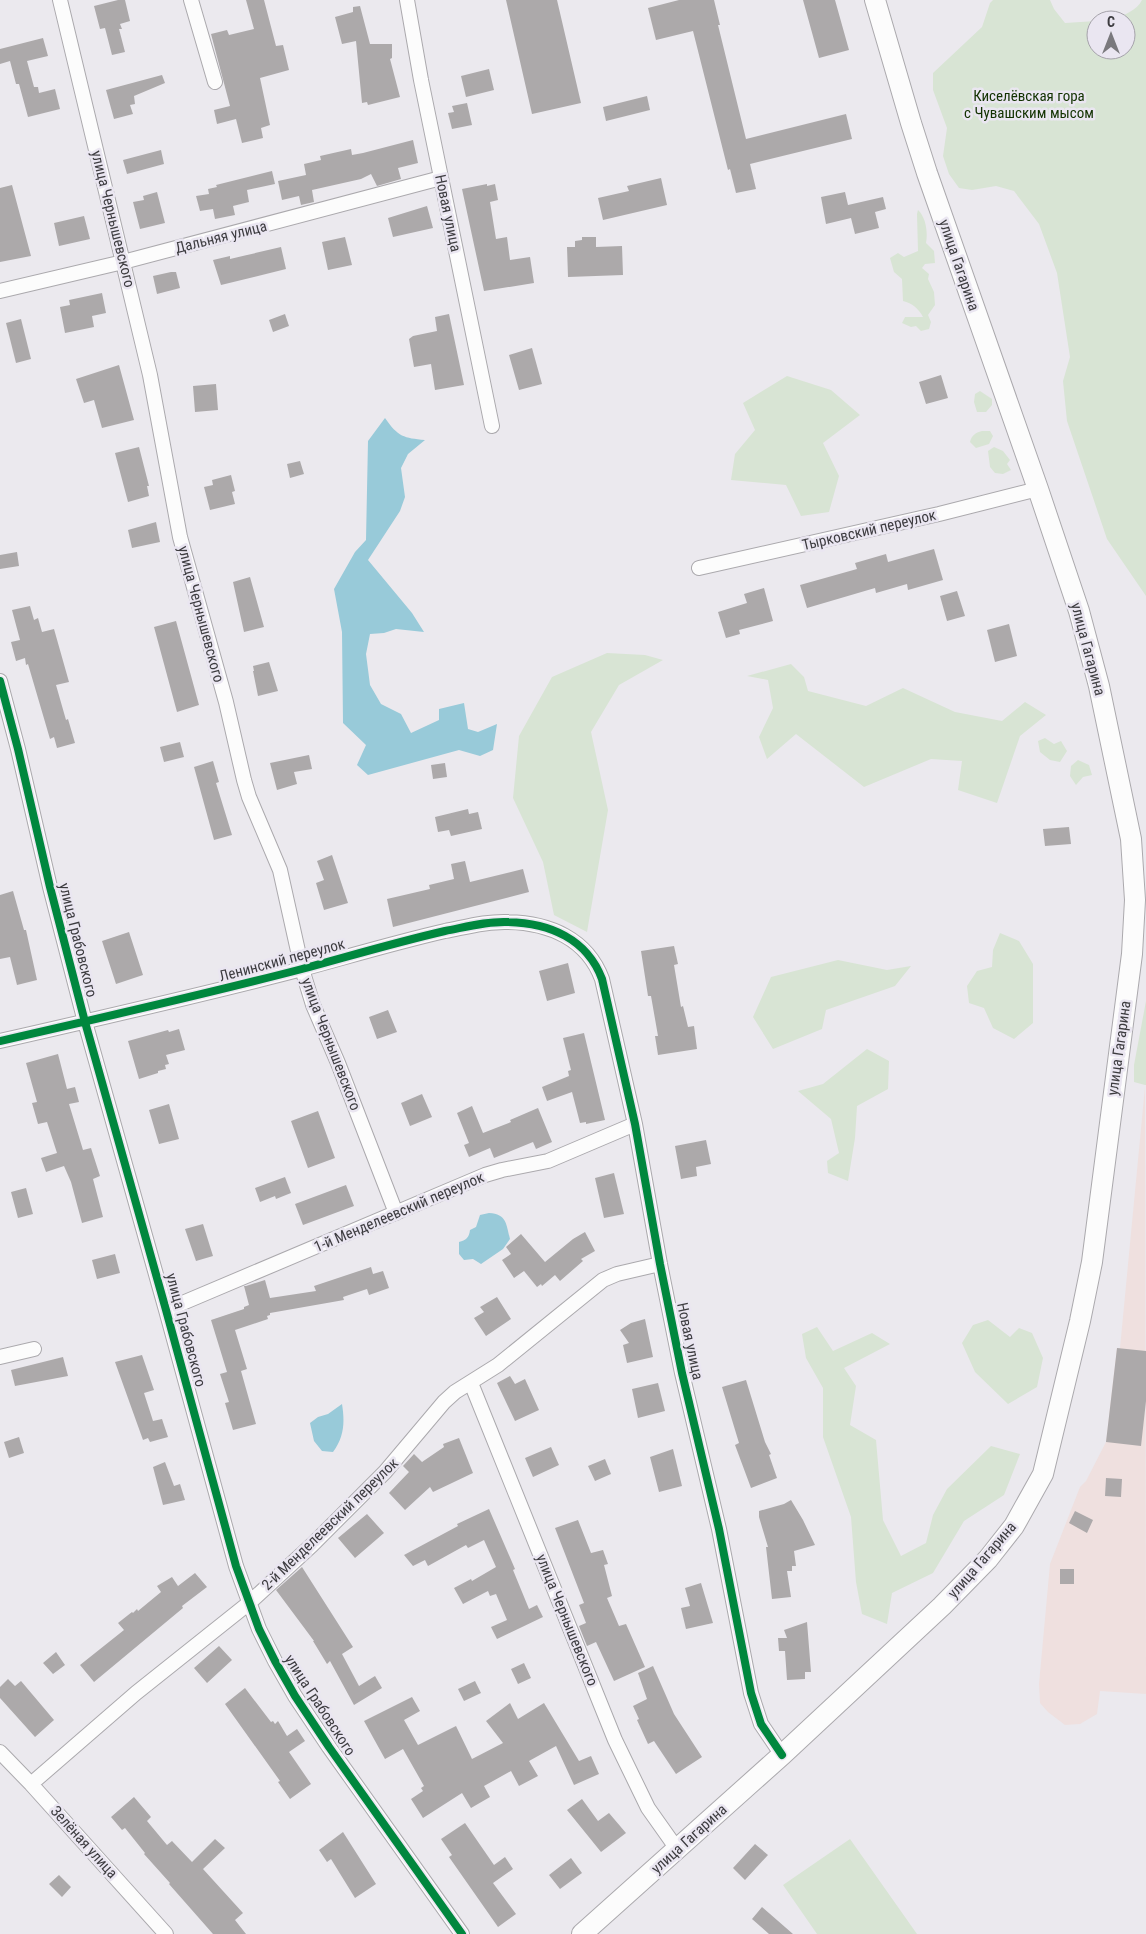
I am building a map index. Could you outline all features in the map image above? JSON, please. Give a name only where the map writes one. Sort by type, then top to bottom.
[{"type":"main road","name":"улица Гагарина","points":[[582,1934],[782,1755],[942,1606],[988,1558],[1014,1526],[1043,1474],[1080,1321],[1092,1262],[1132,954],[1135,917],[1131,838],[1099,686],[1074,596],[922,156],[875,0]]},
{"type":"street","name":"улица Чернышевского","points":[[60,0],[150,374],[180,537],[192,586],[226,702],[249,797],[280,870],[302,969],[314,1005],[396,1213]]},
{"type":"street","points":[[191,0],[215,82]]},
{"type":"street","name":"Новая улица","points":[[407,0],[492,426]]},
{"type":"street","name":"Дальняя улица","points":[[0,291],[123,262],[441,178]]},
{"type":"street","name":"Тырковский переулок","points":[[699,568],[939,514],[1038,489]]},
{"type":"street","name":"улица Грабовского","points":[[0,681],[85,1022],[236,1566],[249,1603],[259,1629],[295,1696],[462,1934]]},
{"type":"street","name":"Ленинский переулок","points":[[0,1041],[302,969],[426,935],[489,922],[533,925],[554,930],[569,938]]},
{"type":"street","name":"Новая улица","points":[[569,938],[585,950],[596,963],[602,979],[635,1124],[660,1264],[682,1372],[720,1538],[751,1693],[761,1724],[782,1755]]},
{"type":"street","name":"1-й Менделеевский переулок","points":[[166,1310],[485,1175],[548,1161],[635,1124]]},
{"type":"street","name":"2-й Менделеевский переулок","points":[[31,1784],[136,1693],[249,1603],[360,1499],[416,1438],[444,1402],[455,1392],[504,1361],[603,1280],[617,1274],[660,1264]]},
{"type":"street","points":[[0,1357],[34,1349]]},
{"type":"street","name":"улица Чернышевского","points":[[471,1383],[615,1740],[648,1808],[677,1850]]},
{"type":"street","name":"Зелёная улица","points":[[0,1752],[166,1934]]},
{"type":"shaded area","points":[[1145,1087],[1146,1694],[1100,1691],[1097,1714],[1080,1724],[1065,1725],[1040,1703],[1039,1684],[1050,1564],[1080,1487],[1086,1481],[1106,1442],[1117,1348],[1120,1348]]},
{"type":"green space","name":"Киселёвская гора с Чувашским мысом","points":[[993,0],[1050,0],[1054,9],[1065,23],[1086,22],[1086,60],[1136,60],[1136,10],[1132,10],[1142,0],[1146,0],[1146,596],[1107,539],[1067,421],[1063,381],[1070,357],[1057,273],[1039,224],[1014,191],[996,186],[972,190],[959,188],[949,174],[943,156],[947,128],[933,90],[933,73],[982,27],[990,3]]},
{"type":"green space","points":[[918,210],[925,221],[926,243],[934,251],[935,263],[925,264],[922,268],[929,274],[928,279],[934,292],[935,305],[928,315],[931,322],[929,329],[921,331],[916,326],[911,327],[902,323],[905,317],[923,317],[915,307],[903,301],[902,279],[894,272],[890,258],[898,253],[904,257],[918,251]]},
{"type":"green space","points":[[787,376],[831,390],[860,415],[823,443],[839,476],[829,512],[801,516],[786,485],[731,480],[735,454],[755,430],[743,403]]},
{"type":"green space","points":[[980,391],[992,399],[992,405],[986,412],[977,412],[974,402],[975,394]]},
{"type":"green space","points":[[982,431],[990,431],[993,436],[989,444],[976,448],[970,442],[974,435]]},
{"type":"green space","points":[[994,447],[1003,451],[1010,460],[1007,464],[1011,470],[1003,474],[995,473],[990,467],[988,451]]},
{"type":"green space","points":[[607,653],[645,655],[663,660],[619,685],[591,732],[608,810],[587,932],[554,915],[543,862],[513,798],[519,736],[552,677]]},
{"type":"green space","points":[[791,664],[804,677],[808,691],[866,706],[903,688],[955,712],[1002,721],[1025,702],[1046,715],[1020,736],[997,803],[958,790],[962,761],[931,759],[864,787],[796,734],[767,759],[759,737],[773,708],[768,680],[747,676]]},
{"type":"green space","points":[[1045,738],[1054,744],[1061,741],[1067,751],[1060,762],[1050,760],[1040,752],[1038,741]]},
{"type":"green space","points":[[1078,760],[1089,765],[1092,775],[1083,777],[1076,785],[1070,776],[1071,766]]},
{"type":"green space","points":[[1000,933],[1019,941],[1033,964],[1033,1023],[1014,1039],[993,1028],[984,1008],[969,1003],[967,986],[977,971],[992,967],[993,950]]},
{"type":"green space","points":[[838,960],[887,970],[911,966],[895,986],[826,1010],[822,1029],[773,1049],[753,1017],[771,977]]},
{"type":"green space","points":[[1146,1001],[1145,1085],[1134,1082],[1134,1065]]},
{"type":"green space","points":[[867,1049],[889,1061],[888,1089],[857,1106],[855,1138],[848,1181],[828,1173],[827,1161],[839,1153],[831,1119],[798,1091],[823,1084]]},
{"type":"green space","points":[[988,1320],[1010,1337],[1019,1328],[1032,1333],[1043,1358],[1037,1387],[1008,1404],[975,1372],[962,1343],[973,1325]]},
{"type":"green space","points":[[817,1327],[833,1351],[872,1333],[890,1344],[844,1368],[856,1386],[850,1425],[876,1440],[883,1520],[901,1556],[926,1543],[933,1515],[947,1489],[991,1446],[1020,1454],[1004,1495],[964,1521],[933,1573],[892,1593],[887,1624],[862,1614],[856,1582],[851,1517],[823,1437],[823,1388],[806,1358],[802,1334]]},
{"type":"green space","points":[[850,1839],[917,1934],[817,1934],[783,1885]]},
{"type":"water","points":[[385,418],[398,433],[425,440],[408,454],[401,468],[405,497],[400,511],[368,560],[412,613],[424,632],[396,629],[384,633],[370,634],[366,654],[370,685],[381,704],[401,714],[411,733],[439,720],[439,709],[464,703],[468,729],[478,732],[497,724],[493,750],[480,756],[459,750],[368,775],[357,765],[366,745],[343,723],[342,632],[334,589],[355,552],[366,540],[368,441]]},
{"type":"water","points":[[489,1213],[499,1215],[505,1221],[510,1239],[503,1249],[481,1264],[473,1259],[464,1260],[459,1254],[459,1242],[467,1238],[470,1230],[476,1227],[480,1215]]},
{"type":"water","points":[[342,1404],[343,1424],[339,1441],[333,1452],[322,1451],[314,1441],[310,1423]]},
{"type":"building","points":[[125,0],[130,21],[120,24],[122,29],[119,29],[125,52],[112,55],[105,28],[100,29],[94,6]]},
{"type":"building","points":[[246,0],[264,0],[276,46],[283,45],[289,70],[260,78],[270,125],[261,128],[263,138],[242,143],[236,119],[217,124],[214,110],[230,106],[211,34],[227,30],[229,35],[254,29]]},
{"type":"building","points":[[506,0],[557,0],[581,103],[532,114]]},
{"type":"building","points":[[679,0],[714,0],[720,25],[718,25],[746,139],[846,114],[852,139],[750,164],[756,189],[736,193],[730,169],[728,170],[693,31],[656,40],[648,8]]},
{"type":"building","points":[[803,0],[835,0],[849,50],[819,58]]},
{"type":"building","points":[[360,6],[370,44],[392,44],[392,58],[390,59],[400,97],[368,105],[367,102],[362,103],[356,41],[342,44],[335,17],[353,12],[353,7]]},
{"type":"building","points":[[43,38],[48,56],[27,61],[34,87],[38,87],[39,93],[55,89],[60,109],[28,117],[19,84],[16,84],[10,61],[0,64],[0,49]]},
{"type":"building","points":[[489,69],[494,90],[466,97],[461,76]]},
{"type":"building","points":[[162,75],[165,83],[134,96],[135,104],[130,105],[133,114],[114,119],[106,90]]},
{"type":"building","points":[[647,96],[650,110],[606,121],[603,107]]},
{"type":"building","points":[[467,103],[472,125],[452,129],[448,113],[454,112],[452,106]]},
{"type":"building","points":[[413,140],[418,163],[398,168],[401,179],[377,186],[371,174],[361,179],[312,190],[314,202],[301,205],[299,196],[282,200],[278,181],[306,175],[304,164],[321,160],[320,156],[351,149],[352,155]]},
{"type":"building","points":[[161,150],[164,164],[127,174],[123,160]]},
{"type":"building","points":[[272,171],[275,184],[247,190],[249,202],[233,206],[235,215],[215,219],[213,209],[200,211],[196,196],[209,194],[208,189],[217,187],[216,185]]},
{"type":"building","points":[[661,178],[667,205],[603,220],[598,198],[629,191],[627,186]]},
{"type":"building","points":[[487,184],[487,186],[495,184],[498,200],[490,202],[496,239],[507,237],[510,260],[530,257],[534,283],[484,291],[462,189]]},
{"type":"building","points":[[12,185],[31,256],[0,262],[0,188]]},
{"type":"building","points":[[157,192],[165,223],[140,229],[133,202],[144,200],[143,196]]},
{"type":"building","points":[[845,192],[848,205],[883,197],[886,209],[875,212],[879,228],[855,234],[851,218],[826,224],[821,197]]},
{"type":"building","points":[[427,206],[433,228],[393,237],[388,218]]},
{"type":"building","points":[[84,216],[90,239],[59,246],[54,223]]},
{"type":"building","points":[[345,237],[352,265],[328,270],[322,242]]},
{"type":"building","points":[[582,237],[596,237],[596,247],[622,246],[623,275],[568,277],[567,247],[575,247],[575,241],[582,240]]},
{"type":"building","points":[[281,247],[286,269],[221,285],[213,260],[230,256],[230,259]]},
{"type":"building","points":[[176,272],[180,288],[157,294],[153,276]]},
{"type":"building","points":[[102,293],[106,313],[92,316],[94,327],[65,333],[60,307],[70,305],[69,300]]},
{"type":"building","points":[[285,314],[289,326],[273,332],[269,320]]},
{"type":"building","points":[[449,314],[464,385],[435,390],[431,364],[414,367],[409,339],[413,336],[437,331],[435,317]]},
{"type":"building","points":[[21,319],[31,359],[16,363],[6,323]]},
{"type":"building","points":[[532,348],[542,384],[519,390],[509,355]]},
{"type":"building","points":[[119,365],[134,420],[102,428],[94,400],[84,403],[76,379]]},
{"type":"building","points":[[941,375],[948,398],[926,404],[919,382]]},
{"type":"building","points":[[216,384],[218,410],[195,412],[193,386]]},
{"type":"building","points":[[139,447],[149,486],[147,486],[149,496],[128,502],[115,453]]},
{"type":"building","points":[[300,461],[304,474],[290,478],[287,464]]},
{"type":"building","points":[[231,475],[235,491],[232,492],[235,504],[210,510],[204,487],[213,485],[212,480]]},
{"type":"building","points":[[156,522],[160,542],[132,548],[128,530]]},
{"type":"building","points":[[934,549],[943,580],[908,590],[907,584],[876,593],[875,588],[807,608],[800,585],[857,569],[855,563],[886,554],[888,562]]},
{"type":"building","points":[[17,552],[19,566],[0,569],[0,555]]},
{"type":"building","points":[[250,577],[264,627],[244,632],[233,582]]},
{"type":"building","points":[[764,588],[773,621],[739,630],[740,634],[726,638],[718,612],[747,603],[744,594]]},
{"type":"building","points":[[957,591],[965,616],[947,621],[940,596]]},
{"type":"building","points":[[30,606],[34,620],[38,618],[42,632],[54,629],[69,682],[56,685],[75,743],[57,748],[54,737],[50,739],[28,664],[26,665],[25,658],[16,661],[11,642],[20,640],[12,610]]},
{"type":"building","points":[[176,621],[199,705],[177,712],[154,627]]},
{"type":"building","points":[[1009,624],[1017,656],[995,662],[987,630]]},
{"type":"building","points":[[269,662],[278,691],[258,696],[253,666]]},
{"type":"building","points":[[180,742],[184,757],[164,762],[160,747]]},
{"type":"building","points":[[309,755],[312,769],[294,772],[297,784],[277,790],[270,763]]},
{"type":"building","points":[[213,761],[219,782],[216,783],[232,835],[214,840],[194,767]]},
{"type":"building","points":[[445,763],[447,777],[433,779],[431,765]]},
{"type":"building","points":[[468,809],[469,814],[478,812],[482,829],[451,836],[449,830],[438,832],[435,817]]},
{"type":"building","points":[[1069,827],[1071,844],[1045,846],[1043,829]]},
{"type":"building","points":[[332,855],[348,903],[324,910],[316,883],[324,880],[317,861]]},
{"type":"building","points":[[465,861],[470,882],[523,869],[529,892],[393,927],[387,899],[430,889],[429,885],[454,879],[451,864]]},
{"type":"building","points":[[13,891],[24,930],[26,930],[37,980],[17,985],[10,957],[0,959],[0,895]]},
{"type":"building","points":[[129,932],[143,975],[116,984],[102,941]]},
{"type":"building","points":[[674,946],[678,964],[674,965],[681,1007],[683,1006],[688,1027],[694,1026],[697,1049],[658,1055],[655,1036],[658,1036],[651,996],[648,996],[641,951]]},
{"type":"building","points":[[568,963],[575,993],[547,1001],[539,971]]},
{"type":"building","points":[[388,1010],[397,1032],[377,1039],[369,1017]]},
{"type":"building","points":[[179,1029],[185,1050],[166,1055],[169,1064],[165,1065],[166,1069],[139,1079],[128,1041],[168,1030],[169,1032]]},
{"type":"building","points":[[584,1033],[605,1120],[586,1124],[586,1122],[580,1123],[572,1092],[547,1101],[542,1087],[569,1076],[568,1071],[571,1070],[563,1038]]},
{"type":"building","points":[[58,1054],[67,1089],[75,1087],[79,1102],[69,1104],[83,1150],[91,1148],[100,1176],[93,1179],[103,1217],[82,1223],[71,1182],[64,1166],[46,1172],[41,1158],[57,1153],[47,1122],[38,1124],[32,1103],[37,1102],[26,1063]]},
{"type":"building","points":[[422,1094],[432,1117],[410,1126],[401,1103]]},
{"type":"building","points":[[169,1104],[179,1139],[159,1144],[149,1110]]},
{"type":"building","points":[[472,1106],[483,1133],[511,1122],[510,1120],[538,1108],[552,1142],[536,1149],[533,1142],[494,1158],[490,1148],[469,1157],[464,1145],[469,1143],[457,1113]]},
{"type":"building","points":[[318,1111],[335,1158],[308,1168],[291,1121]]},
{"type":"building","points":[[706,1140],[711,1164],[696,1167],[697,1176],[681,1179],[675,1146]]},
{"type":"building","points":[[614,1173],[624,1214],[604,1218],[595,1178]]},
{"type":"building","points":[[285,1177],[291,1193],[276,1199],[275,1196],[260,1202],[255,1188]]},
{"type":"building","points":[[346,1185],[354,1206],[303,1225],[295,1204]]},
{"type":"building","points":[[26,1188],[33,1214],[18,1218],[11,1192]]},
{"type":"building","points":[[203,1224],[213,1256],[196,1261],[185,1229]]},
{"type":"building","points":[[585,1232],[595,1251],[581,1259],[583,1261],[560,1281],[555,1275],[542,1286],[541,1284],[537,1287],[524,1271],[514,1278],[502,1260],[511,1254],[506,1247],[521,1234],[545,1262],[573,1239]]},
{"type":"building","points":[[115,1254],[120,1273],[97,1279],[92,1260]]},
{"type":"building","points":[[371,1267],[373,1274],[383,1271],[389,1288],[369,1295],[367,1289],[343,1297],[344,1300],[270,1313],[267,1316],[268,1319],[235,1330],[247,1369],[241,1371],[256,1424],[233,1430],[225,1403],[229,1402],[220,1374],[227,1372],[211,1320],[244,1309],[244,1307],[249,1305],[244,1286],[265,1280],[270,1298],[316,1291],[314,1286]]},
{"type":"building","points":[[497,1297],[511,1319],[486,1336],[474,1318],[484,1312],[480,1307]]},
{"type":"building","points":[[645,1319],[653,1357],[627,1363],[623,1345],[629,1343],[620,1330],[631,1323]]},
{"type":"building","points":[[1117,1348],[1146,1351],[1146,1401],[1141,1446],[1106,1442]]},
{"type":"building","points":[[142,1355],[154,1390],[144,1393],[153,1421],[162,1419],[168,1437],[150,1442],[148,1438],[143,1440],[115,1362]]},
{"type":"building","points":[[63,1357],[68,1376],[15,1386],[11,1370]]},
{"type":"building","points":[[510,1376],[515,1384],[525,1379],[539,1410],[515,1421],[497,1383]]},
{"type":"building","points":[[746,1380],[765,1442],[771,1454],[769,1455],[777,1478],[751,1488],[735,1445],[739,1443],[722,1387]]},
{"type":"building","points":[[658,1383],[665,1411],[638,1418],[632,1389]]},
{"type":"building","points":[[19,1437],[24,1453],[9,1458],[4,1442]]},
{"type":"building","points":[[459,1438],[473,1473],[433,1492],[430,1487],[405,1510],[389,1493],[409,1472],[403,1466],[414,1454],[422,1462],[444,1447],[443,1444]]},
{"type":"building","points":[[551,1447],[559,1465],[533,1477],[525,1458]]},
{"type":"building","points":[[673,1449],[682,1486],[659,1492],[650,1457]]},
{"type":"building","points":[[605,1459],[611,1474],[595,1481],[588,1466]]},
{"type":"building","points":[[165,1462],[174,1486],[180,1484],[185,1500],[163,1505],[153,1467]]},
{"type":"building","points":[[1106,1478],[1122,1479],[1121,1497],[1105,1496]]},
{"type":"building","points":[[791,1500],[815,1545],[794,1551],[796,1566],[792,1566],[792,1571],[787,1571],[791,1597],[772,1599],[766,1547],[768,1547],[759,1511],[784,1504]]},
{"type":"building","points":[[489,1509],[515,1569],[513,1570],[529,1609],[537,1605],[543,1617],[497,1639],[491,1627],[507,1620],[496,1594],[490,1596],[488,1591],[463,1604],[454,1588],[471,1579],[472,1581],[496,1567],[484,1540],[468,1548],[466,1545],[428,1566],[425,1560],[413,1566],[404,1555],[458,1526],[457,1524]]},
{"type":"building","points":[[1075,1511],[1093,1520],[1087,1533],[1069,1523]]},
{"type":"building","points":[[367,1514],[384,1533],[355,1558],[338,1538]]},
{"type":"building","points":[[578,1520],[591,1553],[603,1550],[608,1564],[604,1565],[612,1596],[607,1598],[619,1626],[626,1624],[645,1667],[614,1681],[596,1642],[587,1646],[579,1626],[586,1623],[579,1605],[584,1603],[555,1528]]},
{"type":"building","points":[[302,1567],[353,1647],[342,1654],[359,1686],[375,1676],[382,1688],[354,1705],[330,1661],[327,1664],[314,1641],[276,1590]]},
{"type":"building","points":[[1060,1569],[1074,1569],[1074,1584],[1060,1584]]},
{"type":"building","points":[[195,1573],[207,1587],[182,1606],[183,1608],[94,1682],[80,1665],[124,1630],[118,1623],[137,1609],[138,1611],[161,1592],[157,1586],[172,1577],[178,1586]]},
{"type":"building","points":[[701,1583],[713,1623],[686,1629],[681,1608],[690,1606],[685,1588]]},
{"type":"building","points":[[807,1622],[811,1672],[805,1672],[805,1679],[787,1680],[785,1651],[779,1651],[778,1638],[787,1638],[784,1630]]},
{"type":"building","points":[[219,1646],[232,1660],[207,1683],[194,1668]]},
{"type":"building","points":[[56,1652],[65,1665],[53,1674],[43,1663]]},
{"type":"building","points":[[524,1663],[531,1678],[518,1684],[511,1669]]},
{"type":"building","points":[[653,1666],[674,1714],[702,1757],[676,1774],[654,1741],[648,1744],[633,1706],[647,1699],[638,1673]]},
{"type":"building","points":[[8,1679],[15,1686],[21,1681],[54,1720],[35,1737],[0,1698],[0,1687]]},
{"type":"building","points":[[475,1681],[481,1693],[464,1701],[458,1689]]},
{"type":"building","points":[[245,1688],[271,1722],[273,1721],[275,1724],[278,1721],[287,1736],[297,1729],[305,1741],[289,1752],[311,1784],[290,1799],[278,1782],[280,1781],[225,1704]]},
{"type":"building","points":[[412,1697],[420,1711],[404,1720],[418,1745],[456,1726],[472,1759],[503,1743],[486,1721],[510,1703],[518,1719],[544,1703],[579,1761],[591,1756],[599,1774],[574,1785],[556,1746],[529,1761],[538,1776],[519,1786],[511,1771],[484,1786],[490,1797],[471,1808],[462,1793],[423,1818],[411,1799],[423,1791],[421,1788],[424,1786],[403,1749],[385,1759],[364,1721]]},
{"type":"building","points":[[134,1797],[151,1817],[147,1821],[167,1845],[172,1841],[192,1862],[215,1839],[225,1848],[203,1869],[243,1913],[235,1920],[246,1934],[213,1934],[144,1854],[125,1828],[122,1830],[111,1817]]},
{"type":"building","points":[[582,1799],[598,1821],[609,1813],[626,1833],[601,1852],[567,1810]]},
{"type":"building","points":[[465,1823],[494,1865],[505,1857],[513,1869],[493,1883],[516,1914],[498,1927],[449,1857],[452,1855],[441,1839]]},
{"type":"building","points":[[343,1832],[376,1884],[355,1898],[331,1859],[327,1862],[319,1850]]},
{"type":"building","points":[[755,1844],[768,1855],[745,1880],[733,1868]]},
{"type":"building","points":[[571,1858],[582,1873],[560,1889],[549,1875]]},
{"type":"building","points":[[59,1875],[71,1887],[62,1897],[49,1884]]},
{"type":"building","points":[[762,1907],[793,1934],[769,1934],[752,1919]]},
{"type":"cycle path","points":[[0,681],[85,1022],[236,1566],[259,1629],[295,1696],[462,1934]]},
{"type":"cycle path","points":[[0,1041],[227,988],[445,931],[492,922],[523,923],[552,930],[565,936],[587,953],[602,979],[635,1124],[682,1373],[719,1529],[751,1693],[761,1724],[782,1755]]}]
